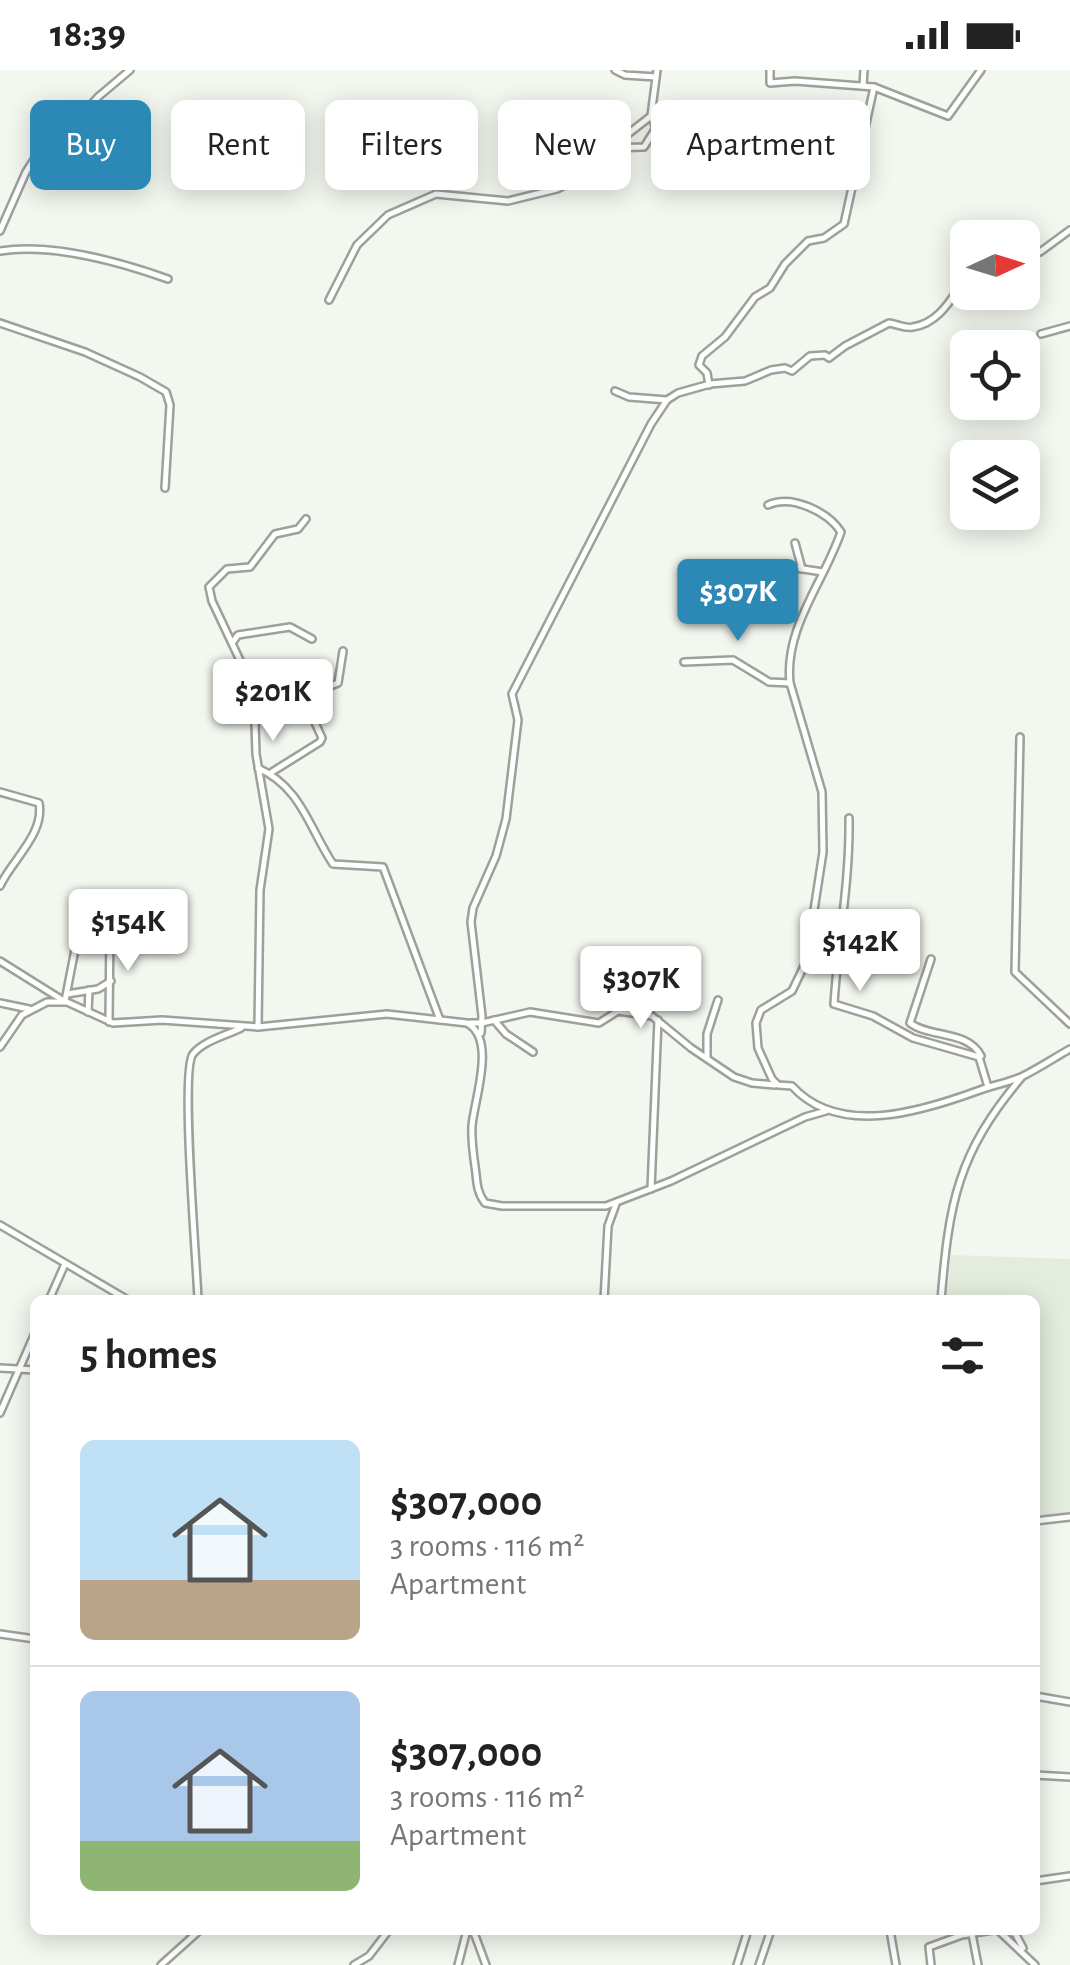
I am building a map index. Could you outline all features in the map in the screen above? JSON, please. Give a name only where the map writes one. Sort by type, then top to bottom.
[{"type":"street","points":[[0,231],[26,172],[42,147],[73,125],[98,96],[130,70]]},
{"type":"street","points":[[615,70],[626,75],[657,74],[653,100]]},
{"type":"street","points":[[770,70],[770,83],[874,87],[948,116],[981,70]]},
{"type":"street","points":[[863,86],[864,70]]},
{"type":"street","points":[[709,385],[708,376],[699,366],[702,356],[725,338],[754,297],[770,288],[785,264],[808,241],[824,238],[844,224],[874,87]]},
{"type":"street","points":[[631,132],[651,116]]},
{"type":"street","points":[[631,147],[644,147],[651,137]]},
{"type":"street","points":[[329,300],[358,245],[388,214],[436,194],[508,200],[553,190]]},
{"type":"street","points":[[1040,252],[1070,230]]},
{"type":"street","points":[[0,251],[27,250],[105,261],[168,279]]},
{"type":"street","points":[[950,302],[919,326],[889,324],[830,358],[825,354],[810,356],[792,371],[770,370],[746,382],[678,393],[667,400],[651,424],[512,694],[518,720],[506,819],[471,922],[482,1023],[480,1092],[472,1140],[481,1199],[495,1206],[600,1207],[651,1189],[810,1114],[897,1114],[922,1109],[1022,1076],[1070,1049]]},
{"type":"street","points":[[0,322],[85,352],[166,392],[170,406],[165,488]]},
{"type":"street","points":[[1041,334],[1070,326]]},
{"type":"street","points":[[615,391],[630,397],[667,400]]},
{"type":"street","points":[[768,504],[779,500],[800,504],[824,516],[841,534],[795,638],[789,666],[790,683],[815,762],[824,808],[822,861],[806,962],[790,993],[762,1010],[756,1019],[758,1048],[772,1080],[778,1084]]},
{"type":"street","points":[[258,1027],[260,890],[269,835],[258,768],[254,694],[212,601],[210,584],[227,570],[248,569],[275,534],[298,529],[306,519]]},
{"type":"street","points":[[794,543],[802,569]]},
{"type":"street","points":[[770,564],[823,572]]},
{"type":"street","points":[[232,643],[238,635],[288,627],[312,640]]},
{"type":"street","points":[[254,694],[287,688],[307,694],[338,682],[343,651]]},
{"type":"street","points":[[684,662],[733,660],[769,682],[790,683]]},
{"type":"street","points":[[272,772],[322,740],[307,694]]},
{"type":"street","points":[[1020,738],[1015,972],[1070,1024]]},
{"type":"street","points":[[258,768],[272,772],[301,806],[333,864],[383,867],[440,1020]]},
{"type":"street","points":[[0,792],[39,804],[41,812],[24,850],[0,886]]},
{"type":"street","points":[[849,818],[849,879],[836,966],[835,1005],[874,1016],[913,1038],[981,1058]]},
{"type":"street","points":[[806,962],[836,966],[879,958],[889,943],[895,921]]},
{"type":"street","points":[[109,1022],[110,926]]},
{"type":"street","points":[[66,999],[79,929]]},
{"type":"street","points":[[931,959],[910,1023],[974,1046],[988,1088]]},
{"type":"street","points":[[0,961],[109,1022],[162,1020],[243,1028],[384,1014],[482,1023],[533,1012],[602,1023],[618,1011],[658,1020],[746,1082],[792,1086],[804,1100],[826,1111]]},
{"type":"street","points":[[0,1048],[29,1009],[110,981]]},
{"type":"street","points":[[88,1012],[90,990]]},
{"type":"street","points":[[707,1058],[706,1034],[718,1000]]},
{"type":"street","points":[[0,1003],[29,1009]]},
{"type":"street","points":[[494,1020],[506,1034],[533,1052]]},
{"type":"street","points":[[651,1189],[658,1020]]},
{"type":"street","points":[[467,1022],[480,1036]]},
{"type":"street","points":[[198,1295],[189,1126],[190,1060],[197,1050],[243,1028]]},
{"type":"street","points":[[942,1295],[950,1225],[965,1162],[990,1117],[1022,1076]]},
{"type":"street","points":[[604,1295],[608,1226],[618,1202]]},
{"type":"street","points":[[0,1225],[119,1295]]},
{"type":"street","points":[[51,1295],[65,1264]]},
{"type":"street","points":[[0,1413],[30,1345]]},
{"type":"street","points":[[0,1368],[30,1369]]},
{"type":"street","points":[[1040,1521],[1070,1517]]},
{"type":"street","points":[[0,1634],[30,1638]]},
{"type":"street","points":[[1040,1697],[1070,1702]]},
{"type":"street","points":[[1040,1775],[1070,1777]]},
{"type":"street","points":[[1040,1880],[1070,1876]]},
{"type":"street","points":[[161,1965],[194,1935]]},
{"type":"street","points":[[354,1965],[369,1956],[384,1935]]},
{"type":"street","points":[[458,1965],[468,1935]]},
{"type":"street","points":[[472,1935],[486,1965]]},
{"type":"street","points":[[737,1965],[746,1935]]},
{"type":"street","points":[[759,1965],[769,1935]]},
{"type":"street","points":[[891,1935],[896,1965]]},
{"type":"street","points":[[931,1965],[929,1947],[969,1935]]},
{"type":"street","points":[[972,1935],[978,1965]]},
{"type":"street","points":[[1005,1935],[1036,1965]]},
{"type":"shaded area","points":[[951,1255],[1070,1259],[1070,1517],[1040,1523],[1040,1295],[947,1295]]}]
